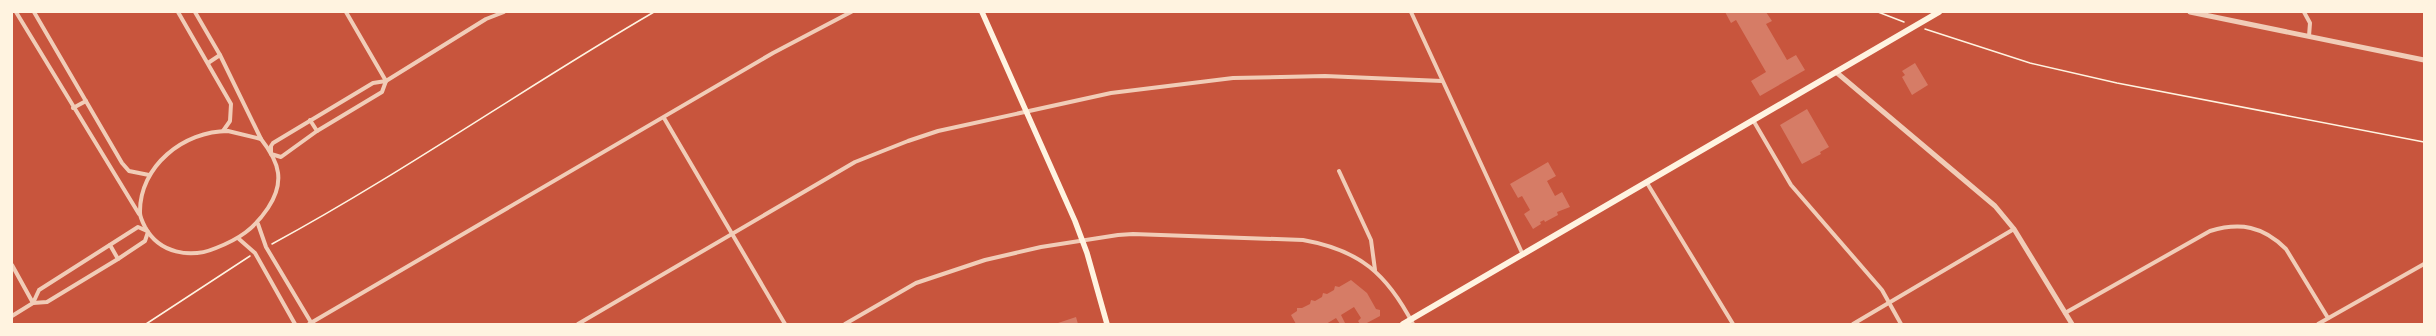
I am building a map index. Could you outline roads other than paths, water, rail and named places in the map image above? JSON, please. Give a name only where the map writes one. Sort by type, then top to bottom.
[{"type":"main road","points":[[982,12],[1075,221],[1087,253],[1107,324]]},
{"type":"main road","points":[[1403,324],[1412,322],[1897,35],[1938,13]]},
{"type":"street","points":[[12,316],[33,303],[48,302],[118,259],[145,241],[148,232],[139,214],[73,108],[16,12]]},
{"type":"street","points":[[34,12],[122,163],[129,171],[149,175]]},
{"type":"street","points":[[178,12],[232,104],[230,120],[223,131]]},
{"type":"street","points":[[33,303],[40,290],[138,227],[148,232],[163,246],[183,254],[204,253],[239,239],[258,224],[278,192],[277,169],[271,154],[261,139],[220,55],[195,12]]},
{"type":"street","points":[[346,12],[386,81]]},
{"type":"street","points":[[271,154],[271,146],[273,142],[373,83],[386,81],[486,19],[504,12]]},
{"type":"street","points":[[258,224],[266,247],[311,324],[813,30],[851,12]]},
{"type":"street","points":[[1411,12],[1523,255]]},
{"type":"street","points":[[2190,12],[2424,60]]},
{"type":"street","points":[[2304,12],[2310,23],[2309,36]]},
{"type":"street","points":[[208,63],[220,55]]},
{"type":"street","points":[[1836,72],[1986,197],[2014,230],[2072,324]]},
{"type":"street","points":[[578,324],[855,162],[938,131],[1111,93],[1233,78],[1325,76],[1442,81]]},
{"type":"street","points":[[271,154],[280,157],[317,131],[382,92],[386,81]]},
{"type":"street","points":[[73,108],[86,101]]},
{"type":"street","points":[[664,118],[785,324]]},
{"type":"street","points":[[310,120],[317,131]]},
{"type":"street","points":[[1753,120],[1790,185],[1882,290],[1901,324]]},
{"type":"street","points":[[139,214],[143,192],[149,175],[162,159],[178,145],[202,135],[223,131],[244,134],[261,139]]},
{"type":"street","points":[[1339,171],[1371,240],[1375,270]]},
{"type":"street","points":[[1647,182],[1733,324]]},
{"type":"street","points":[[2065,313],[2210,231],[2237,225],[2260,232],[2283,246],[2328,318]]},
{"type":"street","points":[[1853,324],[2014,230]]},
{"type":"street","points":[[845,324],[923,281],[985,260],[1059,244],[1118,234],[1303,240],[1320,243],[1348,253],[1375,270],[1389,284],[1412,322]]},
{"type":"street","points":[[239,239],[255,253],[295,324]]},
{"type":"street","points":[[110,245],[118,259]]},
{"type":"street","points":[[2318,324],[2424,264]]},
{"type":"street","points":[[12,266],[33,303]]}]
